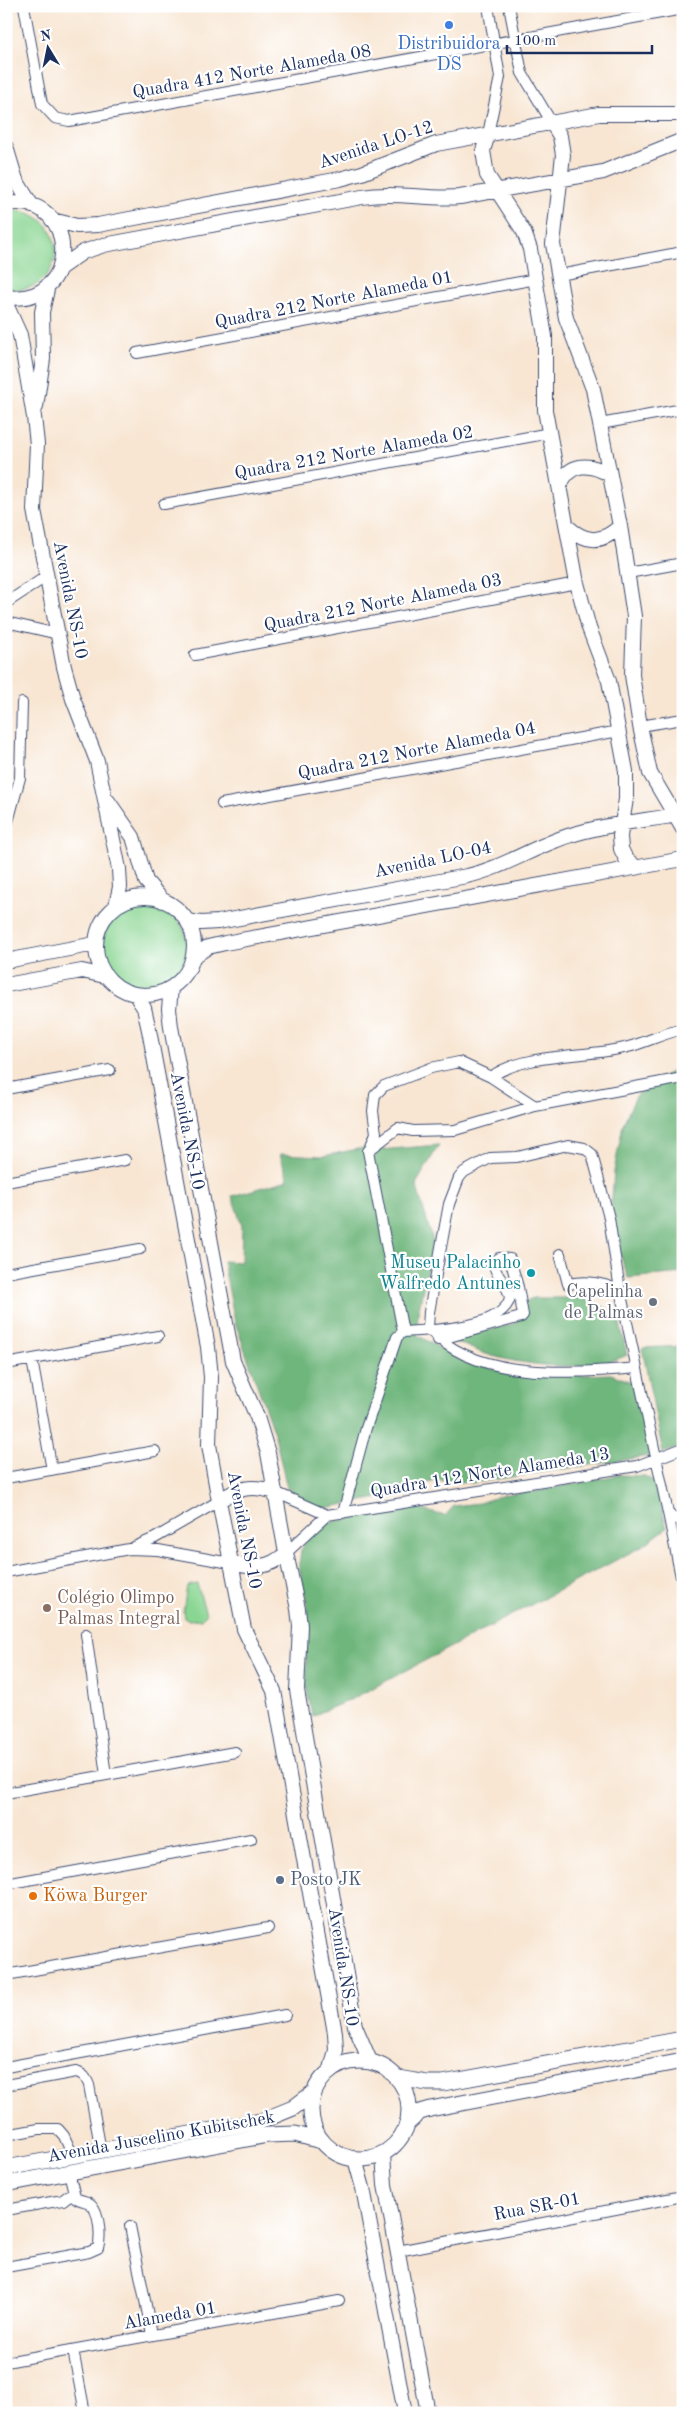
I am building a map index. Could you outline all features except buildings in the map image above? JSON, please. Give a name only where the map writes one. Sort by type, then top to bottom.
[{"type":"main road","points":[[399,2078],[427,2083],[443,2083],[683,2039]]},
{"type":"main road","points":[[409,2122],[409,2098],[399,2078],[386,2067],[370,2061],[345,2063],[331,2069],[314,2092],[311,2118],[314,2130],[321,2141],[336,2154],[355,2159],[374,2158],[383,2154],[399,2141],[409,2122],[420,2112],[683,2061]]},
{"type":"main road","name":"Avenida Juscelino Kubitschek","points":[[6,2168],[261,2121],[293,2108],[314,2092]]},
{"type":"main road","name":"Avenida Juscelino Kubitschek","points":[[6,2184],[268,2135],[295,2134],[321,2141]]},
{"type":"street","name":"Quadra 412 Norte Alameda 08","points":[[24,6],[42,104],[52,115],[64,121],[82,120],[683,9]]},
{"type":"street","points":[[488,6],[500,78],[483,151],[485,167],[524,232],[530,249],[545,336],[544,393],[576,583],[587,622],[609,681],[626,771],[626,799],[620,849],[626,859],[636,867]]},
{"type":"street","points":[[509,6],[522,73],[552,122],[562,145],[563,156],[553,236],[558,275],[566,318],[593,389],[620,526],[634,616],[633,682],[648,768],[679,815],[683,829]]},
{"type":"street","name":"Avenida LO-12","points":[[52,220],[77,226],[98,225],[330,182],[362,173],[429,145],[599,114],[683,114]]},
{"type":"street","points":[[60,268],[84,252],[104,245],[362,196],[380,194],[446,198],[559,180],[619,168],[683,140]]},
{"type":"street","name":"Avenida NS-10","points":[[6,148],[16,180],[32,206],[52,220],[63,242],[60,268],[48,285],[42,308],[43,359],[34,417]]},
{"type":"street","points":[[6,204],[32,206]]},
{"type":"street","points":[[558,275],[683,252]]},
{"type":"street","name":"Quadra 212 Norte Alameda 01","points":[[137,353],[536,279]]},
{"type":"street","name":"Avenida NS-10","points":[[6,296],[28,296],[48,285]]},
{"type":"street","name":"Avenida NS-10","points":[[6,304],[20,334],[34,417],[37,444],[33,505],[68,686],[93,750],[102,784],[121,878],[116,906]]},
{"type":"street","points":[[600,424],[683,409]]},
{"type":"street","name":"Quadra 212 Norte Alameda 02","points":[[164,504],[550,434]]},
{"type":"street","points":[[560,486],[567,473],[578,466],[599,468],[610,475]]},
{"type":"street","points":[[567,526],[586,539],[602,538],[620,526]]},
{"type":"street","points":[[628,573],[683,563]]},
{"type":"street","points":[[6,603],[47,576]]},
{"type":"street","name":"Quadra 212 Norte Alameda 03","points":[[195,655],[576,583]]},
{"type":"street","points":[[6,622],[58,634]]},
{"type":"street","points":[[6,829],[20,778],[22,703]]},
{"type":"street","points":[[640,726],[683,718]]},
{"type":"street","name":"Quadra 212 Norte Alameda 04","points":[[222,804],[619,730]]},
{"type":"street","name":"Avenida NS-10","points":[[102,784],[110,805],[134,841],[146,881],[163,901],[176,909],[187,920]]},
{"type":"street","name":"Avenida LO-04","points":[[187,920],[201,924],[218,922],[476,874],[502,865],[565,837],[679,815]]},
{"type":"street","points":[[6,961],[95,944],[98,962],[105,976],[118,987],[135,994],[151,994],[171,988],[184,974],[194,956],[208,948],[225,943],[636,867],[680,856]]},
{"type":"street","name":"Avenida NS-10","points":[[95,944],[102,921],[116,906],[138,898],[163,901]]},
{"type":"street","points":[[187,920],[192,932],[194,956]]},
{"type":"street","points":[[6,986],[82,971],[105,976]]},
{"type":"street","name":"Avenida NS-10","points":[[171,988],[170,1018],[226,1325],[239,1378],[263,1434],[300,1626],[297,1690],[355,2026],[370,2061]]},
{"type":"street","name":"Avenida NS-10","points":[[135,994],[144,1008],[148,1024],[209,1355],[212,1390],[209,1445],[230,1563],[244,1629],[274,1691],[335,2033],[336,2050],[331,2069]]},
{"type":"street","points":[[491,1077],[500,1070],[540,1060],[628,1047],[683,1029]]},
{"type":"street","points":[[403,1332],[368,1151],[376,1133],[373,1111],[375,1095],[384,1086],[431,1068],[459,1062],[491,1077],[535,1106]]},
{"type":"street","points":[[6,1089],[110,1070]]},
{"type":"street","points":[[368,1151],[398,1128],[413,1131],[455,1130],[535,1106],[683,1078]]},
{"type":"street","points":[[428,1328],[453,1190],[464,1172],[490,1158],[517,1157],[568,1145],[584,1148],[592,1154],[609,1218],[620,1290],[683,1587]]},
{"type":"street","points":[[6,1182],[125,1160]]},
{"type":"street","points":[[6,1273],[140,1249]]},
{"type":"street","points":[[560,1254],[568,1284],[585,1281],[595,1282],[620,1290]]},
{"type":"street","points":[[343,1513],[369,1418],[394,1344],[403,1332],[428,1328],[468,1326],[492,1316],[505,1308],[510,1298],[509,1289],[495,1270],[494,1264],[499,1258],[510,1259],[522,1302],[523,1315],[438,1340]]},
{"type":"street","points":[[428,1328],[438,1340],[474,1357],[510,1368],[557,1373],[637,1368]]},
{"type":"street","points":[[6,1364],[158,1336]]},
{"type":"street","points":[[32,1360],[52,1470]]},
{"type":"street","name":"Quadra 112 Norte Alameda 13","points":[[327,1515],[636,1466],[683,1448]]},
{"type":"street","points":[[6,1478],[154,1451]]},
{"type":"street","points":[[6,1572],[129,1550],[158,1550],[262,1568],[286,1554],[327,1515],[275,1492],[262,1488],[244,1487],[155,1538],[129,1550]]},
{"type":"street","points":[[668,1512],[674,1518],[683,1518]]},
{"type":"street","points":[[86,1634],[106,1775]]},
{"type":"street","points":[[6,1793],[236,1752]]},
{"type":"street","points":[[6,1884],[251,1839]]},
{"type":"street","points":[[6,1975],[268,1928]]},
{"type":"street","points":[[6,2067],[284,2014]]},
{"type":"street","points":[[6,2085],[76,2072],[81,2073],[87,2078],[101,2150]]},
{"type":"street","name":"Avenida Juscelino Kubitschek","points":[[6,2135],[39,2129],[58,2129],[64,2136],[73,2156]]},
{"type":"street","points":[[383,2154],[385,2186],[428,2413]]},
{"type":"street","points":[[355,2159],[363,2188],[405,2413]]},
{"type":"street","points":[[6,2267],[89,2252],[98,2248],[100,2237],[95,2210],[89,2203],[78,2200],[73,2192],[69,2172]]},
{"type":"street","points":[[6,2210],[62,2200],[73,2192]]},
{"type":"street","name":"Rua SR-01","points":[[398,2250],[683,2196]]},
{"type":"street","points":[[130,2226],[152,2335]]},
{"type":"street","name":"Alameda 01","points":[[6,2362],[339,2301]]},
{"type":"street","points":[[73,2350],[85,2413]]},
{"type":"green space","points":[[17,211],[35,216],[47,226],[54,240],[55,255],[51,269],[41,281],[26,288],[6,289],[6,212]]},
{"type":"green space","points":[[144,903],[161,906],[175,915],[184,929],[187,946],[184,963],[175,977],[161,986],[144,989],[127,986],[113,977],[104,963],[101,946],[104,929],[113,915],[127,906]]},
{"type":"green space","points":[[683,1064],[683,1273],[628,1278],[610,1224],[614,1172],[623,1124],[637,1094]]},
{"type":"green space","points":[[439,1145],[416,1184],[433,1241],[418,1313],[417,1335],[460,1359],[520,1377],[611,1374],[636,1384],[655,1455],[472,1483],[434,1480],[400,1494],[320,1509],[287,1488],[275,1436],[235,1322],[223,1261],[241,1262],[242,1226],[232,1196],[288,1180],[280,1154],[323,1156],[363,1148],[368,1151]]},
{"type":"green space","points":[[534,1298],[579,1298],[593,1301],[618,1315],[627,1355],[612,1361],[595,1364],[577,1366],[540,1365],[504,1359],[449,1341],[516,1323],[528,1300]]},
{"type":"green space","points":[[683,1346],[683,1446],[663,1453],[642,1348]]},
{"type":"green space","points":[[618,1475],[645,1476],[655,1482],[667,1528],[641,1547],[352,1699],[312,1716],[306,1685],[307,1604],[299,1566],[301,1550],[313,1530],[321,1524],[380,1513],[396,1515],[412,1507],[445,1516],[454,1506],[479,1503],[507,1494],[538,1491]]},
{"type":"green space","points":[[197,1584],[206,1614],[201,1619],[189,1620],[184,1617],[183,1611],[187,1586]]},
{"type":"place","name":"Distribuidora DS","points":[[449,25]]},
{"type":"place","name":"Museu Palacinho Walfredo Antunes","points":[[531,1273]]},
{"type":"place","name":"Capelinha de Palmas","points":[[653,1302]]},
{"type":"place","name":"Colégio Olimpo Palmas Integral","points":[[47,1608]]},
{"type":"place","name":"Posto JK","points":[[280,1880]]},
{"type":"place","name":"Köwa Burger","points":[[33,1896]]}]
